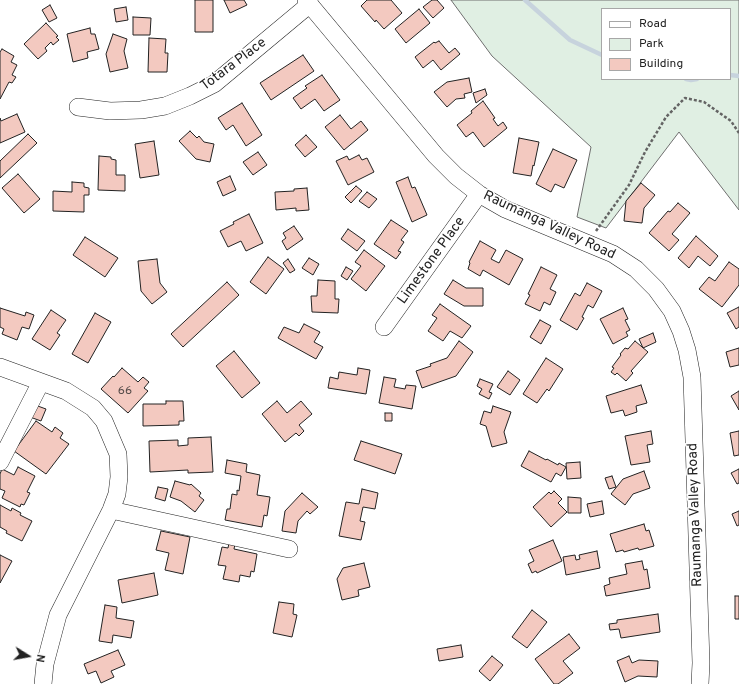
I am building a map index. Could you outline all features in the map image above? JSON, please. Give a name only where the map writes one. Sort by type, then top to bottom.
[{"type":"street","name":"Totara Place","points":[[78,107],[110,111],[141,110],[165,106],[190,96],[214,84],[308,2]]},
{"type":"street","name":"Raumanga Valley Road","points":[[308,2],[436,156],[456,176],[479,194],[505,209],[613,254],[636,269],[656,289],[672,311],[681,331],[687,350],[692,377],[701,663],[700,684]]},
{"type":"street","name":"Limestone Place","points":[[384,328],[479,194]]},
{"type":"street","points":[[0,367],[66,391],[93,408],[104,421],[118,454],[119,477],[117,494],[111,510],[58,615],[44,664],[43,684]]},
{"type":"street","points":[[0,462],[42,382]]},
{"type":"street","points":[[111,510],[289,548]]},
{"type":"path","points":[[588,243],[629,185],[645,152],[666,117],[685,98],[704,102],[731,121],[739,133]]},
{"type":"green space","points":[[451,0],[739,0],[739,210],[679,132],[606,228],[577,217],[591,147],[492,56]]},
{"type":"building","points":[[195,0],[213,0],[213,32],[195,32]]},
{"type":"building","points":[[224,0],[244,0],[247,5],[230,13]]},
{"type":"building","points":[[367,0],[391,0],[402,13],[384,29],[376,20],[375,22],[361,6]]},
{"type":"building","points":[[432,0],[437,0],[444,8],[433,18],[423,7]]},
{"type":"building","points":[[50,5],[57,18],[49,22],[42,10]]},
{"type":"building","points":[[126,7],[128,20],[116,22],[114,9]]},
{"type":"building","points":[[419,9],[430,23],[406,43],[395,29]]},
{"type":"building","points":[[133,17],[151,18],[150,35],[133,35]]},
{"type":"building","points":[[46,23],[58,36],[56,37],[59,40],[53,45],[51,42],[45,48],[47,51],[38,59],[24,44]]},
{"type":"building","points":[[90,28],[91,34],[95,34],[99,49],[87,52],[88,58],[73,62],[67,34]]},
{"type":"building","points":[[113,34],[127,39],[124,51],[128,68],[110,72],[106,54]]},
{"type":"building","points":[[149,38],[166,39],[165,53],[168,53],[167,72],[148,72]]},
{"type":"building","points":[[439,41],[449,53],[455,48],[460,54],[441,70],[433,60],[423,68],[415,57],[434,42]]},
{"type":"building","points":[[2,49],[14,56],[11,62],[17,65],[12,75],[16,77],[12,83],[9,82],[0,99],[0,52]]},
{"type":"building","points":[[303,55],[314,71],[271,100],[260,83]]},
{"type":"building","points":[[322,75],[340,100],[324,111],[315,99],[301,109],[293,98],[307,88],[305,86]]},
{"type":"building","points":[[469,78],[472,92],[464,94],[465,98],[456,99],[447,107],[434,92],[447,82]]},
{"type":"building","points":[[485,89],[487,95],[476,103],[473,93]]},
{"type":"building","points":[[483,101],[495,118],[493,119],[498,126],[503,122],[507,128],[484,147],[473,132],[466,137],[457,125],[472,113],[471,111]]},
{"type":"building","points":[[242,103],[262,135],[246,146],[233,125],[226,130],[218,118]]},
{"type":"building","points":[[17,114],[25,132],[0,143],[0,118],[1,121]]},
{"type":"building","points":[[340,115],[351,129],[361,121],[368,130],[344,150],[325,127]]},
{"type":"building","points":[[190,131],[197,138],[199,136],[204,142],[214,144],[210,162],[196,159],[179,141]]},
{"type":"building","points":[[28,134],[37,143],[0,178],[0,161]]},
{"type":"building","points":[[306,135],[317,147],[305,157],[295,145]]},
{"type":"building","points":[[519,138],[539,142],[531,176],[513,173]]},
{"type":"building","points":[[154,141],[159,175],[140,178],[135,144]]},
{"type":"building","points":[[553,149],[577,160],[564,188],[555,184],[551,192],[536,184]]},
{"type":"building","points":[[258,152],[267,165],[253,175],[243,162]]},
{"type":"building","points":[[359,155],[362,160],[367,158],[374,172],[348,185],[336,161],[347,156],[349,160]]},
{"type":"building","points":[[99,156],[111,157],[111,159],[116,160],[116,175],[125,175],[125,191],[98,190]]},
{"type":"building","points":[[18,174],[40,199],[24,213],[2,188]]},
{"type":"building","points":[[230,176],[236,190],[223,196],[217,182]]},
{"type":"building","points":[[408,177],[412,188],[415,187],[427,215],[412,222],[396,182]]},
{"type":"building","points":[[72,182],[84,183],[84,187],[89,188],[89,195],[84,195],[84,212],[53,211],[53,191],[72,192]]},
{"type":"building","points":[[641,183],[655,195],[644,208],[642,223],[624,221],[626,201]]},
{"type":"building","points":[[356,186],[362,191],[351,203],[345,197]]},
{"type":"building","points":[[307,188],[309,210],[296,211],[296,208],[276,210],[275,192],[294,191],[294,189]]},
{"type":"building","points":[[367,192],[377,199],[369,208],[359,201]]},
{"type":"building","points":[[678,203],[690,213],[672,234],[679,240],[669,251],[649,233],[668,211],[670,212]]},
{"type":"building","points":[[249,214],[263,243],[246,251],[241,241],[228,247],[220,231]]},
{"type":"building","points":[[391,220],[408,231],[401,240],[404,242],[398,251],[401,252],[396,259],[374,244]]},
{"type":"building","points":[[294,226],[303,239],[287,250],[282,241],[286,238],[283,233]]},
{"type":"building","points":[[348,229],[365,241],[357,251],[341,239]]},
{"type":"building","points":[[696,236],[718,256],[710,266],[698,256],[689,268],[678,258]]},
{"type":"building","points":[[85,237],[118,258],[105,277],[73,255]]},
{"type":"building","points":[[480,241],[496,250],[491,259],[499,263],[506,250],[523,259],[509,285],[483,270],[480,276],[468,269],[469,262]]},
{"type":"building","points":[[364,250],[385,266],[366,291],[351,279],[361,266],[355,262]]},
{"type":"building","points":[[268,257],[284,269],[266,294],[250,282]]},
{"type":"building","points":[[309,258],[319,264],[313,275],[302,268]]},
{"type":"building","points":[[157,259],[160,283],[167,292],[152,304],[141,291],[138,261]]},
{"type":"building","points":[[288,259],[295,270],[290,273],[283,263]]},
{"type":"building","points":[[729,262],[739,269],[739,285],[722,307],[699,289],[709,277],[715,281]]},
{"type":"building","points":[[346,267],[353,271],[347,280],[341,276]]},
{"type":"building","points":[[541,267],[557,275],[550,289],[556,292],[550,305],[544,302],[540,311],[525,304],[530,295],[528,294]]},
{"type":"building","points":[[318,280],[335,281],[335,299],[339,299],[338,313],[312,312],[311,296],[317,296]]},
{"type":"building","points":[[453,280],[466,288],[483,288],[483,306],[464,306],[444,294]]},
{"type":"building","points":[[227,282],[239,295],[183,347],[171,334]]},
{"type":"building","points":[[587,283],[602,291],[593,308],[588,305],[582,317],[584,318],[577,330],[560,320],[575,293],[580,296]]},
{"type":"building","points":[[440,304],[471,326],[462,338],[450,331],[443,341],[428,331],[437,318],[432,315]]},
{"type":"building","points":[[739,307],[739,327],[736,329],[727,313]]},
{"type":"building","points":[[0,308],[25,316],[26,312],[34,315],[29,329],[22,327],[17,340],[2,334],[4,329],[0,327]]},
{"type":"building","points":[[623,308],[628,319],[625,320],[630,330],[626,332],[628,336],[613,344],[600,319]]},
{"type":"building","points":[[51,310],[66,320],[57,333],[60,335],[50,350],[32,339]]},
{"type":"building","points":[[95,313],[111,322],[88,363],[72,354]]},
{"type":"building","points":[[540,320],[551,326],[541,344],[530,337]]},
{"type":"building","points":[[304,324],[320,332],[314,342],[323,347],[316,359],[278,338],[284,327],[299,333]]},
{"type":"building","points":[[653,333],[656,342],[643,348],[639,339]]},
{"type":"building","points":[[459,341],[473,352],[456,376],[422,388],[416,371],[447,358]]},
{"type":"building","points":[[635,341],[648,352],[631,371],[633,373],[626,381],[617,373],[615,375],[611,372],[614,368],[612,367],[625,348],[628,349]]},
{"type":"building","points":[[739,348],[739,365],[730,367],[726,352]]},
{"type":"building","points":[[234,351],[260,383],[242,398],[216,366]]},
{"type":"building","points":[[546,358],[563,369],[549,391],[547,389],[537,403],[523,394]]},
{"type":"building","points":[[122,368],[138,382],[143,377],[149,382],[144,388],[148,391],[128,413],[101,389]]},
{"type":"building","points":[[358,368],[370,370],[366,394],[328,388],[330,377],[338,379],[339,372],[357,375]]},
{"type":"building","points":[[508,371],[520,380],[510,395],[497,387]]},
{"type":"building","points":[[384,377],[396,379],[394,387],[405,389],[406,385],[416,386],[412,409],[379,403]]},
{"type":"building","points":[[480,379],[493,384],[489,392],[492,393],[489,399],[479,394],[482,389],[477,386]]},
{"type":"building","points":[[641,385],[647,403],[636,406],[637,412],[625,416],[623,410],[611,413],[606,396]]},
{"type":"building","points":[[739,391],[739,410],[731,396]]},
{"type":"building","points":[[166,401],[183,401],[184,421],[179,421],[179,425],[143,426],[143,404],[166,404]]},
{"type":"building","points":[[277,401],[287,413],[301,401],[312,414],[299,425],[304,431],[299,436],[296,433],[285,442],[262,414]]},
{"type":"building","points":[[35,405],[46,409],[41,421],[30,417]]},
{"type":"building","points":[[493,406],[511,412],[504,432],[507,443],[492,447],[486,426],[480,424],[484,411],[491,413]]},
{"type":"building","points":[[385,413],[392,413],[392,421],[385,421]]},
{"type":"building","points":[[36,421],[52,432],[55,427],[63,433],[60,438],[69,444],[46,474],[14,451]]},
{"type":"building","points":[[651,431],[653,444],[647,445],[650,462],[631,465],[625,436]]},
{"type":"building","points":[[739,431],[739,455],[734,456],[730,433]]},
{"type":"building","points":[[211,437],[213,472],[188,473],[188,470],[150,472],[149,441],[178,440],[178,446],[188,445],[188,438]]},
{"type":"building","points":[[361,441],[402,454],[395,474],[354,460]]},
{"type":"building","points":[[529,451],[546,460],[547,459],[558,465],[559,463],[566,467],[561,476],[556,473],[551,482],[521,466]]},
{"type":"building","points":[[227,460],[247,464],[246,472],[260,475],[257,495],[270,497],[267,516],[264,515],[262,527],[225,520],[227,509],[230,509],[232,494],[237,495],[237,490],[239,491],[241,476],[225,473]]},
{"type":"building","points":[[580,462],[581,478],[567,479],[566,463]]},
{"type":"building","points":[[18,467],[35,476],[27,492],[30,493],[24,505],[21,504],[20,507],[2,498],[5,491],[0,489],[0,474],[2,469],[14,475]]},
{"type":"building","points":[[739,469],[739,483],[737,484],[731,473]]},
{"type":"building","points":[[644,471],[650,488],[633,494],[625,505],[611,494],[623,479]]},
{"type":"building","points":[[612,476],[616,487],[609,489],[605,478]]},
{"type":"building","points":[[175,481],[191,484],[201,493],[199,496],[204,500],[195,512],[181,501],[170,497]]},
{"type":"building","points":[[158,487],[168,489],[165,501],[155,498]]},
{"type":"building","points":[[362,489],[378,493],[375,509],[363,507],[360,521],[365,522],[361,540],[339,536],[346,502],[359,504]]},
{"type":"building","points":[[554,491],[562,499],[558,503],[567,512],[551,527],[533,507],[549,492],[551,494]]},
{"type":"building","points":[[302,493],[318,507],[310,514],[307,511],[298,521],[296,533],[282,531],[285,511]]},
{"type":"building","points":[[568,497],[581,498],[581,513],[568,513]]},
{"type":"building","points":[[602,501],[604,514],[590,517],[587,504]]},
{"type":"building","points":[[0,505],[11,511],[12,508],[21,513],[20,515],[32,521],[22,541],[6,533],[7,531],[0,527]]},
{"type":"building","points":[[739,511],[739,525],[737,526],[732,514]]},
{"type":"building","points":[[644,524],[646,531],[649,530],[654,546],[639,550],[638,548],[624,552],[623,550],[616,552],[610,534]]},
{"type":"building","points":[[161,531],[190,537],[183,574],[165,570],[169,553],[156,550]]},
{"type":"building","points":[[553,540],[562,561],[537,573],[536,571],[532,573],[528,564],[534,561],[529,550]]},
{"type":"building","points":[[229,543],[235,544],[234,549],[257,554],[254,572],[251,571],[250,577],[240,575],[239,582],[223,579],[226,566],[218,565],[222,547],[228,548]]},
{"type":"building","points":[[597,551],[600,568],[566,575],[563,557],[575,555],[576,560],[580,559],[579,555]]},
{"type":"building","points":[[0,555],[12,561],[0,583]]},
{"type":"building","points":[[642,561],[644,570],[647,569],[650,588],[606,596],[604,586],[610,584],[609,578],[627,574],[625,564]]},
{"type":"building","points":[[364,563],[370,587],[358,590],[359,596],[342,600],[337,579],[343,568]]},
{"type":"building","points":[[154,573],[158,595],[122,603],[118,580]]},
{"type":"building","points":[[735,596],[739,596],[739,619],[735,619]]},
{"type":"building","points":[[279,602],[294,604],[293,614],[297,615],[292,637],[273,633]]},
{"type":"building","points":[[105,605],[117,607],[116,618],[134,621],[131,638],[113,635],[112,643],[99,641]]},
{"type":"building","points":[[532,610],[547,622],[527,648],[512,637]]},
{"type":"building","points":[[658,614],[660,632],[621,638],[619,629],[610,630],[609,624],[617,623],[617,620]]},
{"type":"building","points":[[569,634],[580,648],[563,661],[573,673],[558,684],[554,684],[535,659]]},
{"type":"building","points":[[461,645],[463,657],[439,661],[437,649]]},
{"type":"building","points":[[118,650],[125,665],[111,671],[114,677],[101,683],[96,671],[88,674],[84,664]]},
{"type":"building","points":[[492,656],[503,665],[490,681],[479,671]]},
{"type":"building","points":[[629,656],[632,663],[639,660],[658,661],[657,677],[638,676],[625,682],[617,661]]},
{"type":"waterway","points":[[525,0],[570,40],[601,55]]},
{"type":"waterway","points":[[731,75],[739,76]]}]
